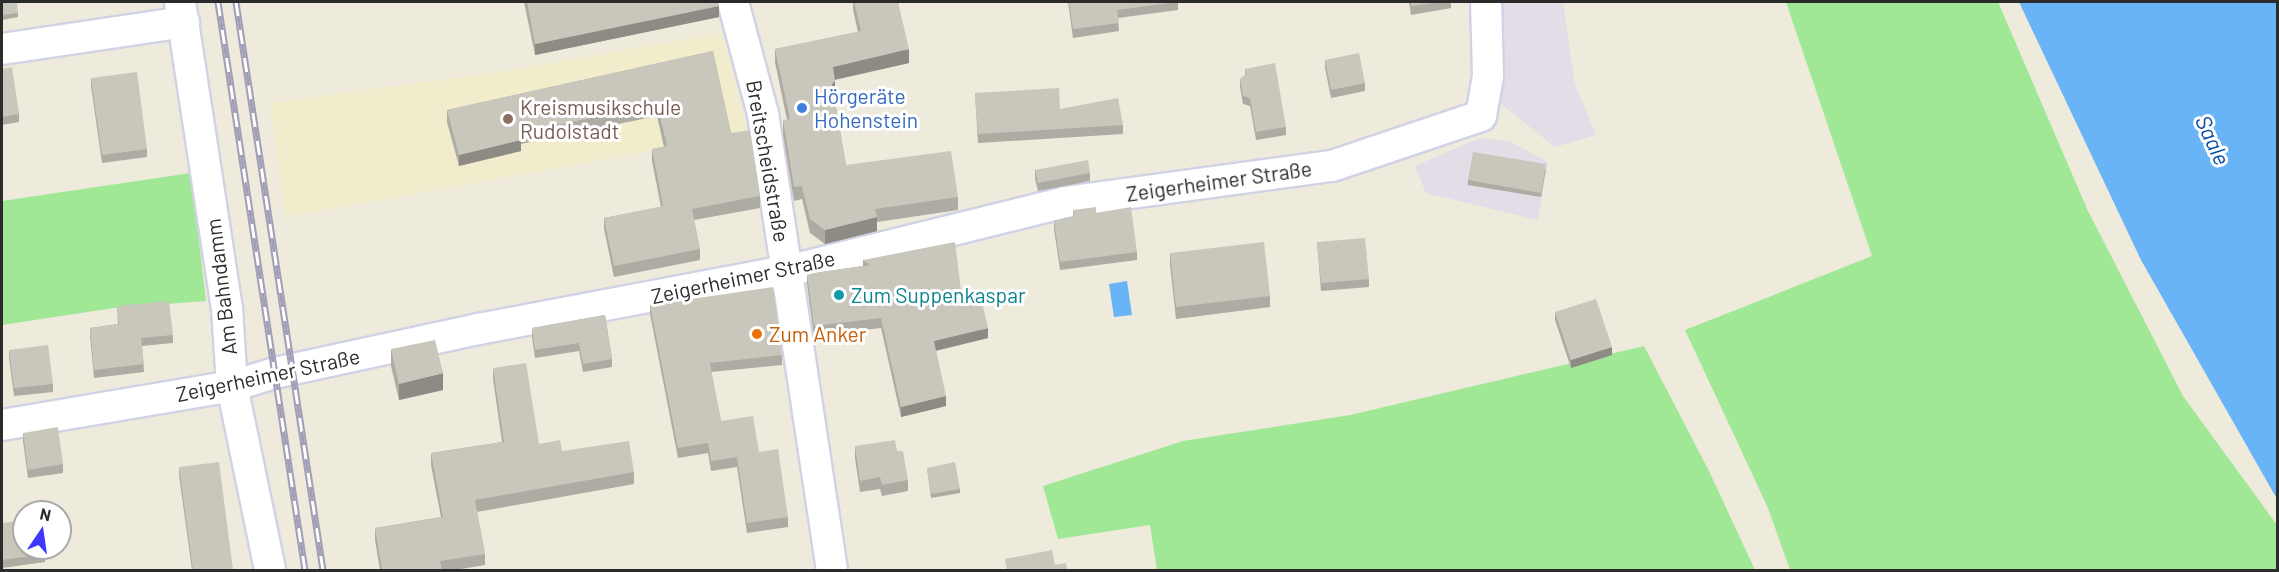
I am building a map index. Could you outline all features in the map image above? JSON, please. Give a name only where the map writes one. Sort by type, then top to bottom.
[{"type":"street","name":"Breitscheidstraße","points":[[733,2],[763,114],[832,570]]},
{"type":"street","name":"Zeigerheimer Straße","points":[[2,424],[232,386],[275,373],[479,329],[787,271],[1065,202],[1332,166],[1481,116],[1488,76],[1486,2]]},
{"type":"street","points":[[2,48],[182,12]]},
{"type":"street","name":"Am Bahndamm","points":[[182,12],[227,308],[232,386],[270,570]]},
{"type":"shaded area","points":[[1494,2],[1563,2],[1575,85],[1596,135],[1555,147],[1501,104]]},
{"type":"shaded area","name":"Kreismusikschule Rudolstadt","points":[[721,33],[747,134],[286,217],[270,103],[505,71]]},
{"type":"shaded area","points":[[1480,138],[1509,141],[1548,162],[1538,220],[1426,193],[1415,166]]},
{"type":"green space","points":[[1786,2],[1998,2],[2088,211],[2183,396],[2277,525],[2277,570],[1790,570],[1768,508],[1685,330],[1872,256]]},
{"type":"green space","points":[[191,173],[206,301],[114,308],[2,325],[2,201]]},
{"type":"green space","points":[[1644,346],[1710,473],[1755,570],[1157,570],[1150,525],[1058,539],[1043,486],[1183,441],[1350,415]]},
{"type":"water","name":"Saale","points":[[2019,2],[2277,2],[2277,499],[2141,260]]},
{"type":"water","points":[[1127,281],[1132,315],[1114,317],[1109,284]]},
{"type":"building","points":[[2,2],[17,2],[18,13],[2,15]]},
{"type":"building","points":[[527,2],[718,2],[719,6],[535,44]]},
{"type":"building","points":[[854,2],[898,2],[909,49],[833,67],[835,81],[832,84],[846,165],[951,151],[958,197],[875,209],[877,217],[825,230],[810,219],[802,186],[794,187],[783,120],[790,119],[775,49],[861,31]]},
{"type":"building","points":[[1069,2],[1178,2],[1117,10],[1119,23],[1073,29]]},
{"type":"building","points":[[1411,2],[1442,2],[1411,6]]},
{"type":"building","points":[[713,51],[731,133],[750,130],[760,196],[692,209],[700,249],[614,266],[604,218],[663,206],[652,149],[667,146],[657,104],[519,133],[521,140],[459,155],[447,110]]},
{"type":"building","points":[[1359,53],[1365,83],[1331,90],[1325,60]]},
{"type":"building","points":[[1275,63],[1286,127],[1256,132],[1250,98],[1243,96],[1240,79],[1246,74],[1245,69]]},
{"type":"building","points":[[12,67],[19,114],[2,117],[2,69]]},
{"type":"building","points":[[137,72],[147,149],[102,155],[91,78]]},
{"type":"building","points":[[1059,88],[1060,109],[1118,98],[1123,125],[978,134],[975,93]]},
{"type":"building","points":[[1473,152],[1546,164],[1541,193],[1468,180]]},
{"type":"building","points":[[1088,160],[1090,173],[1038,183],[1035,170]]},
{"type":"building","points":[[1096,207],[1096,213],[1131,207],[1137,252],[1060,262],[1054,221],[1074,217],[1073,210]]},
{"type":"building","points":[[1365,238],[1369,279],[1321,283],[1317,242]]},
{"type":"building","points":[[955,242],[963,306],[982,302],[988,328],[934,341],[946,396],[901,407],[881,318],[814,326],[807,274],[870,265],[863,260]]},
{"type":"building","points":[[1264,242],[1270,296],[1176,307],[1170,253]]},
{"type":"building","points":[[773,287],[782,355],[710,363],[721,421],[753,416],[759,452],[778,449],[788,517],[747,523],[737,457],[711,461],[708,443],[678,448],[650,305]]},
{"type":"building","points":[[1596,299],[1612,347],[1571,360],[1555,312]]},
{"type":"building","points":[[169,301],[173,335],[141,338],[144,364],[94,370],[90,328],[119,324],[117,306]]},
{"type":"building","points":[[605,315],[612,359],[583,364],[579,343],[535,350],[532,328]]},
{"type":"building","points":[[435,340],[443,373],[399,384],[391,349]]},
{"type":"building","points":[[48,345],[53,384],[14,388],[9,350]]},
{"type":"building","points":[[526,363],[539,444],[560,440],[562,451],[629,441],[634,472],[475,500],[485,554],[440,561],[442,570],[382,570],[375,528],[443,517],[431,453],[504,442],[493,368]]},
{"type":"building","points":[[58,427],[63,464],[28,470],[23,433]]},
{"type":"building","points":[[895,440],[897,451],[903,451],[908,480],[882,485],[880,477],[860,481],[855,446]]},
{"type":"building","points":[[219,462],[233,570],[193,570],[179,467]]},
{"type":"building","points":[[955,462],[960,489],[931,494],[927,468]]},
{"type":"building","points":[[12,522],[12,559],[2,560],[2,523]]},
{"type":"building","points":[[1052,550],[1055,565],[1066,563],[1067,570],[1007,570],[1005,559]]},
{"type":"railway","points":[[218,2],[305,570]]},
{"type":"railway","points":[[236,2],[323,570]]},
{"type":"place","name":"Hörgeräte Hohenstein","points":[[802,108]]},
{"type":"place","name":"Kreismusikschule Rudolstadt","points":[[508,119]]},
{"type":"place","name":"Zum Suppenkaspar","points":[[839,295]]},
{"type":"place","name":"Zum Anker","points":[[757,334]]}]
